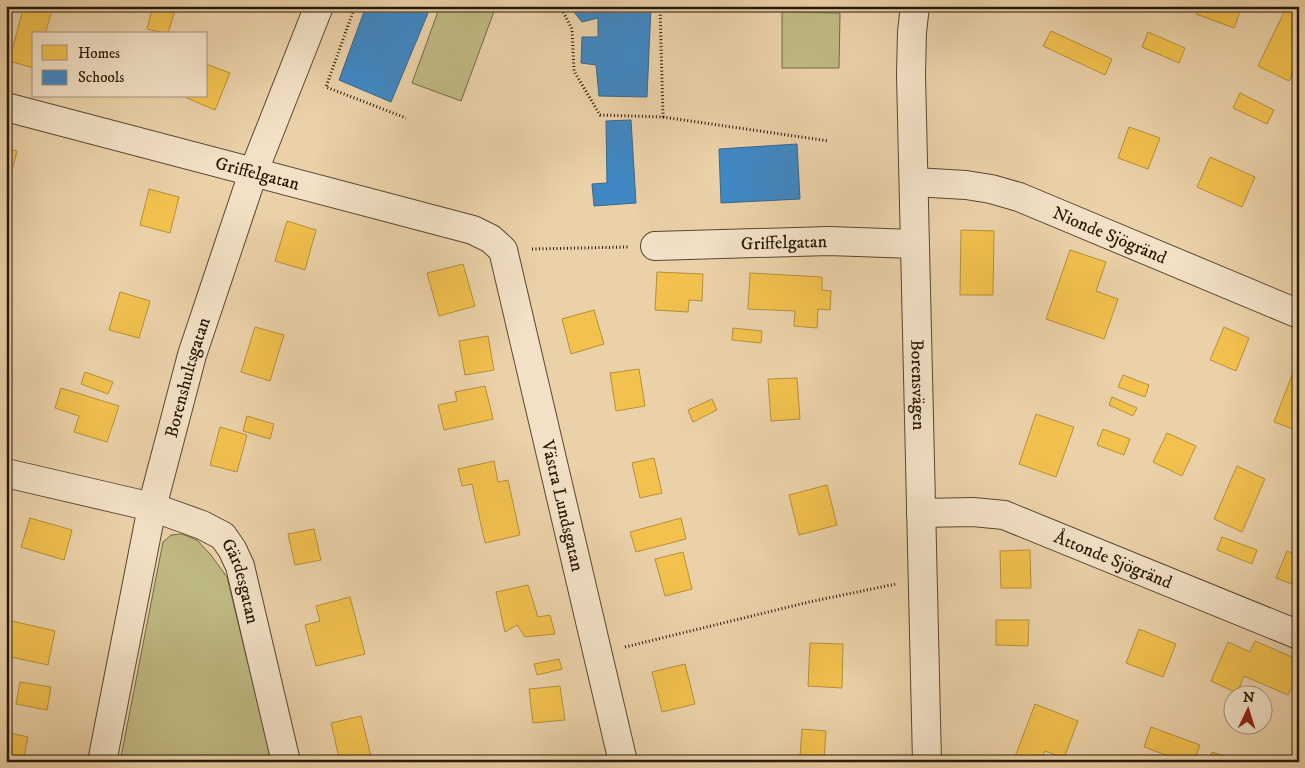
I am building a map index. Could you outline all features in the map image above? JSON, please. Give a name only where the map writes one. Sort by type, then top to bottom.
[{"type":"street","name":"Borenshultsgatan","points":[[102,762],[152,507],[192,355],[253,173],[319,6]]},
{"type":"street","name":"Borensvägen","points":[[915,6],[911,75],[927,762]]},
{"type":"street","name":"Griffelgatan","points":[[6,106],[473,230],[503,250]]},
{"type":"street","name":"Nionde Sjögränd","points":[[914,182],[966,185],[991,189],[1019,198],[1299,314]]},
{"type":"street","name":"Griffelgatan","points":[[655,246],[829,241],[914,244]]},
{"type":"street","name":"Västra Lundsgatan","points":[[503,250],[622,762]]},
{"type":"street","name":"Gärdesgatan","points":[[6,472],[152,507],[202,525],[222,536],[232,549],[240,566],[286,762]]},
{"type":"street","name":"Åttonde Sjögränd","points":[[921,513],[973,512],[1004,515],[1299,635]]},
{"type":"path","points":[[355,6],[326,87],[406,118]]},
{"type":"path","points":[[560,6],[572,29],[574,71],[600,115],[663,117],[829,141]]},
{"type":"path","points":[[660,6],[663,117]]},
{"type":"path","points":[[503,250],[655,246]]},
{"type":"path","points":[[597,653],[809,602],[923,579]]},
{"type":"shaded area","points":[[440,6],[496,6],[461,101],[412,83]]},
{"type":"shaded area","points":[[782,12],[840,13],[839,68],[782,68]]},
{"type":"shaded area","points":[[182,534],[197,540],[227,577],[272,762],[120,762],[163,542],[171,535]]},
{"type":"building: Homes","points":[[24,6],[53,7],[46,32],[32,32],[32,67],[9,61]]},
{"type":"building: Homes","points":[[153,6],[176,6],[169,32],[147,29]]},
{"type":"building: Homes","points":[[1199,6],[1242,6],[1234,28],[1196,14]]},
{"type":"building: Homes","points":[[1287,6],[1299,10],[1299,59],[1289,81],[1258,66]]},
{"type":"building: Homes","points":[[1051,31],[1112,59],[1105,75],[1043,46]]},
{"type":"building: Homes","points":[[1148,32],[1185,48],[1179,63],[1142,47]]},
{"type":"building: Homes","points":[[208,65],[230,73],[215,110],[187,98],[208,98]]},
{"type":"building: Homes","points":[[1240,93],[1274,110],[1267,124],[1233,108]]},
{"type":"building: Homes","points":[[1129,127],[1160,138],[1148,169],[1118,158]]},
{"type":"building: Homes","points":[[6,148],[17,151],[9,183],[6,182]]},
{"type":"building: Homes","points":[[1210,157],[1255,177],[1242,207],[1197,187]]},
{"type":"building: Homes","points":[[149,189],[179,197],[170,233],[140,225]]},
{"type":"building: Homes","points":[[287,221],[316,230],[305,270],[275,261]]},
{"type":"building: Homes","points":[[961,230],[994,231],[993,295],[960,295]]},
{"type":"building: Homes","points":[[1070,250],[1106,262],[1096,291],[1118,299],[1104,339],[1046,319]]},
{"type":"building: Homes","points":[[463,264],[475,306],[439,316],[427,273]]},
{"type":"building: Homes","points":[[657,272],[703,274],[702,301],[689,300],[688,312],[655,310]]},
{"type":"building: Homes","points":[[750,273],[822,277],[822,290],[831,291],[830,310],[818,309],[817,328],[794,326],[795,311],[748,309]]},
{"type":"building: Homes","points":[[120,292],[150,301],[139,338],[109,330]]},
{"type":"building: Homes","points":[[594,310],[604,344],[571,354],[562,319]]},
{"type":"building: Homes","points":[[255,327],[284,335],[270,381],[241,372]]},
{"type":"building: Homes","points":[[1224,327],[1249,338],[1236,371],[1210,360]]},
{"type":"building: Homes","points":[[733,328],[762,331],[761,343],[732,340]]},
{"type":"building: Homes","points":[[488,336],[494,370],[465,375],[459,341]]},
{"type":"building: Homes","points":[[639,369],[645,406],[616,411],[610,373]]},
{"type":"building: Homes","points":[[85,372],[113,382],[108,394],[81,384]]},
{"type":"building: Homes","points":[[1123,375],[1149,385],[1145,397],[1118,387]]},
{"type":"building: Homes","points":[[1292,375],[1299,378],[1299,431],[1274,422]]},
{"type":"building: Homes","points":[[797,378],[800,419],[771,421],[768,379]]},
{"type":"building: Homes","points":[[485,386],[493,419],[444,430],[438,405],[457,401],[455,392]]},
{"type":"building: Homes","points":[[61,388],[119,406],[107,442],[74,432],[79,416],[55,408]]},
{"type":"building: Homes","points":[[1112,397],[1137,408],[1133,416],[1109,405]]},
{"type":"building: Homes","points":[[712,399],[717,410],[693,422],[688,410]]},
{"type":"building: Homes","points":[[1036,414],[1074,427],[1056,477],[1019,464]]},
{"type":"building: Homes","points":[[247,416],[274,424],[270,439],[243,431]]},
{"type":"building: Homes","points":[[220,427],[247,435],[237,472],[210,465]]},
{"type":"building: Homes","points":[[1103,429],[1130,439],[1124,455],[1097,445]]},
{"type":"building: Homes","points":[[1167,433],[1196,446],[1182,476],[1153,462]]},
{"type":"building: Homes","points":[[654,458],[662,493],[640,498],[632,463]]},
{"type":"building: Homes","points":[[494,461],[498,482],[508,480],[520,535],[485,543],[472,484],[462,486],[458,469]]},
{"type":"building: Homes","points":[[1237,466],[1265,479],[1242,532],[1214,519]]},
{"type":"building: Homes","points":[[827,485],[837,525],[799,535],[789,495]]},
{"type":"building: Homes","points":[[30,518],[72,530],[64,560],[21,547]]},
{"type":"building: Homes","points":[[681,518],[686,539],[636,552],[630,532]]},
{"type":"building: Homes","points":[[314,529],[321,560],[295,565],[288,534]]},
{"type":"building: Homes","points":[[1222,537],[1257,550],[1252,564],[1217,550]]},
{"type":"building: Homes","points":[[1030,550],[1031,588],[1001,588],[1000,551]]},
{"type":"building: Homes","points":[[1287,551],[1299,556],[1299,566],[1292,584],[1276,578]]},
{"type":"building: Homes","points":[[683,552],[692,589],[665,596],[655,559]]},
{"type":"building: Homes","points":[[528,585],[538,617],[550,615],[555,634],[525,637],[517,625],[505,632],[496,592]]},
{"type":"building: Homes","points":[[350,597],[365,654],[316,666],[305,625],[320,621],[316,606]]},
{"type":"building: Homes","points":[[996,620],[1029,620],[1028,646],[996,645]]},
{"type":"building: Homes","points":[[12,621],[55,631],[48,665],[6,656]]},
{"type":"building: Homes","points":[[1139,629],[1176,644],[1163,677],[1126,663]]},
{"type":"building: Homes","points":[[1255,641],[1299,660],[1299,671],[1288,695],[1272,688],[1272,686],[1267,686],[1244,676],[1240,686],[1222,686],[1211,681],[1228,642],[1250,652]]},
{"type":"building: Homes","points":[[810,643],[843,644],[842,688],[808,686]]},
{"type":"building: Homes","points":[[559,659],[562,669],[537,675],[534,664]]},
{"type":"building: Homes","points":[[685,664],[695,704],[662,712],[652,672]]},
{"type":"building: Homes","points":[[20,682],[51,687],[47,710],[16,704]]},
{"type":"building: Homes","points":[[560,686],[565,720],[533,723],[529,689]]},
{"type":"building: Homes","points":[[1035,704],[1078,721],[1064,758],[1045,751],[1040,762],[1013,762]]},
{"type":"building: Homes","points":[[361,716],[371,756],[340,762],[331,723]]},
{"type":"building: Homes","points":[[1151,727],[1200,745],[1194,762],[1185,762],[1144,747]]},
{"type":"building: Homes","points":[[802,729],[826,731],[824,759],[800,757]]},
{"type":"building: Homes","points":[[6,732],[28,737],[23,762],[6,762]]},
{"type":"building: Homes","points":[[1212,752],[1226,757],[1224,762],[1209,762]]},
{"type":"building: Schools","points":[[366,6],[431,6],[391,102],[339,80]]},
{"type":"building: Schools","points":[[569,6],[651,6],[647,97],[599,96],[596,65],[581,63],[582,37],[598,37],[598,18],[582,22]]},
{"type":"building: Schools","points":[[631,120],[636,203],[594,206],[592,184],[607,183],[606,121]]},
{"type":"building: Schools","points":[[797,144],[800,199],[721,203],[719,149]]}]
